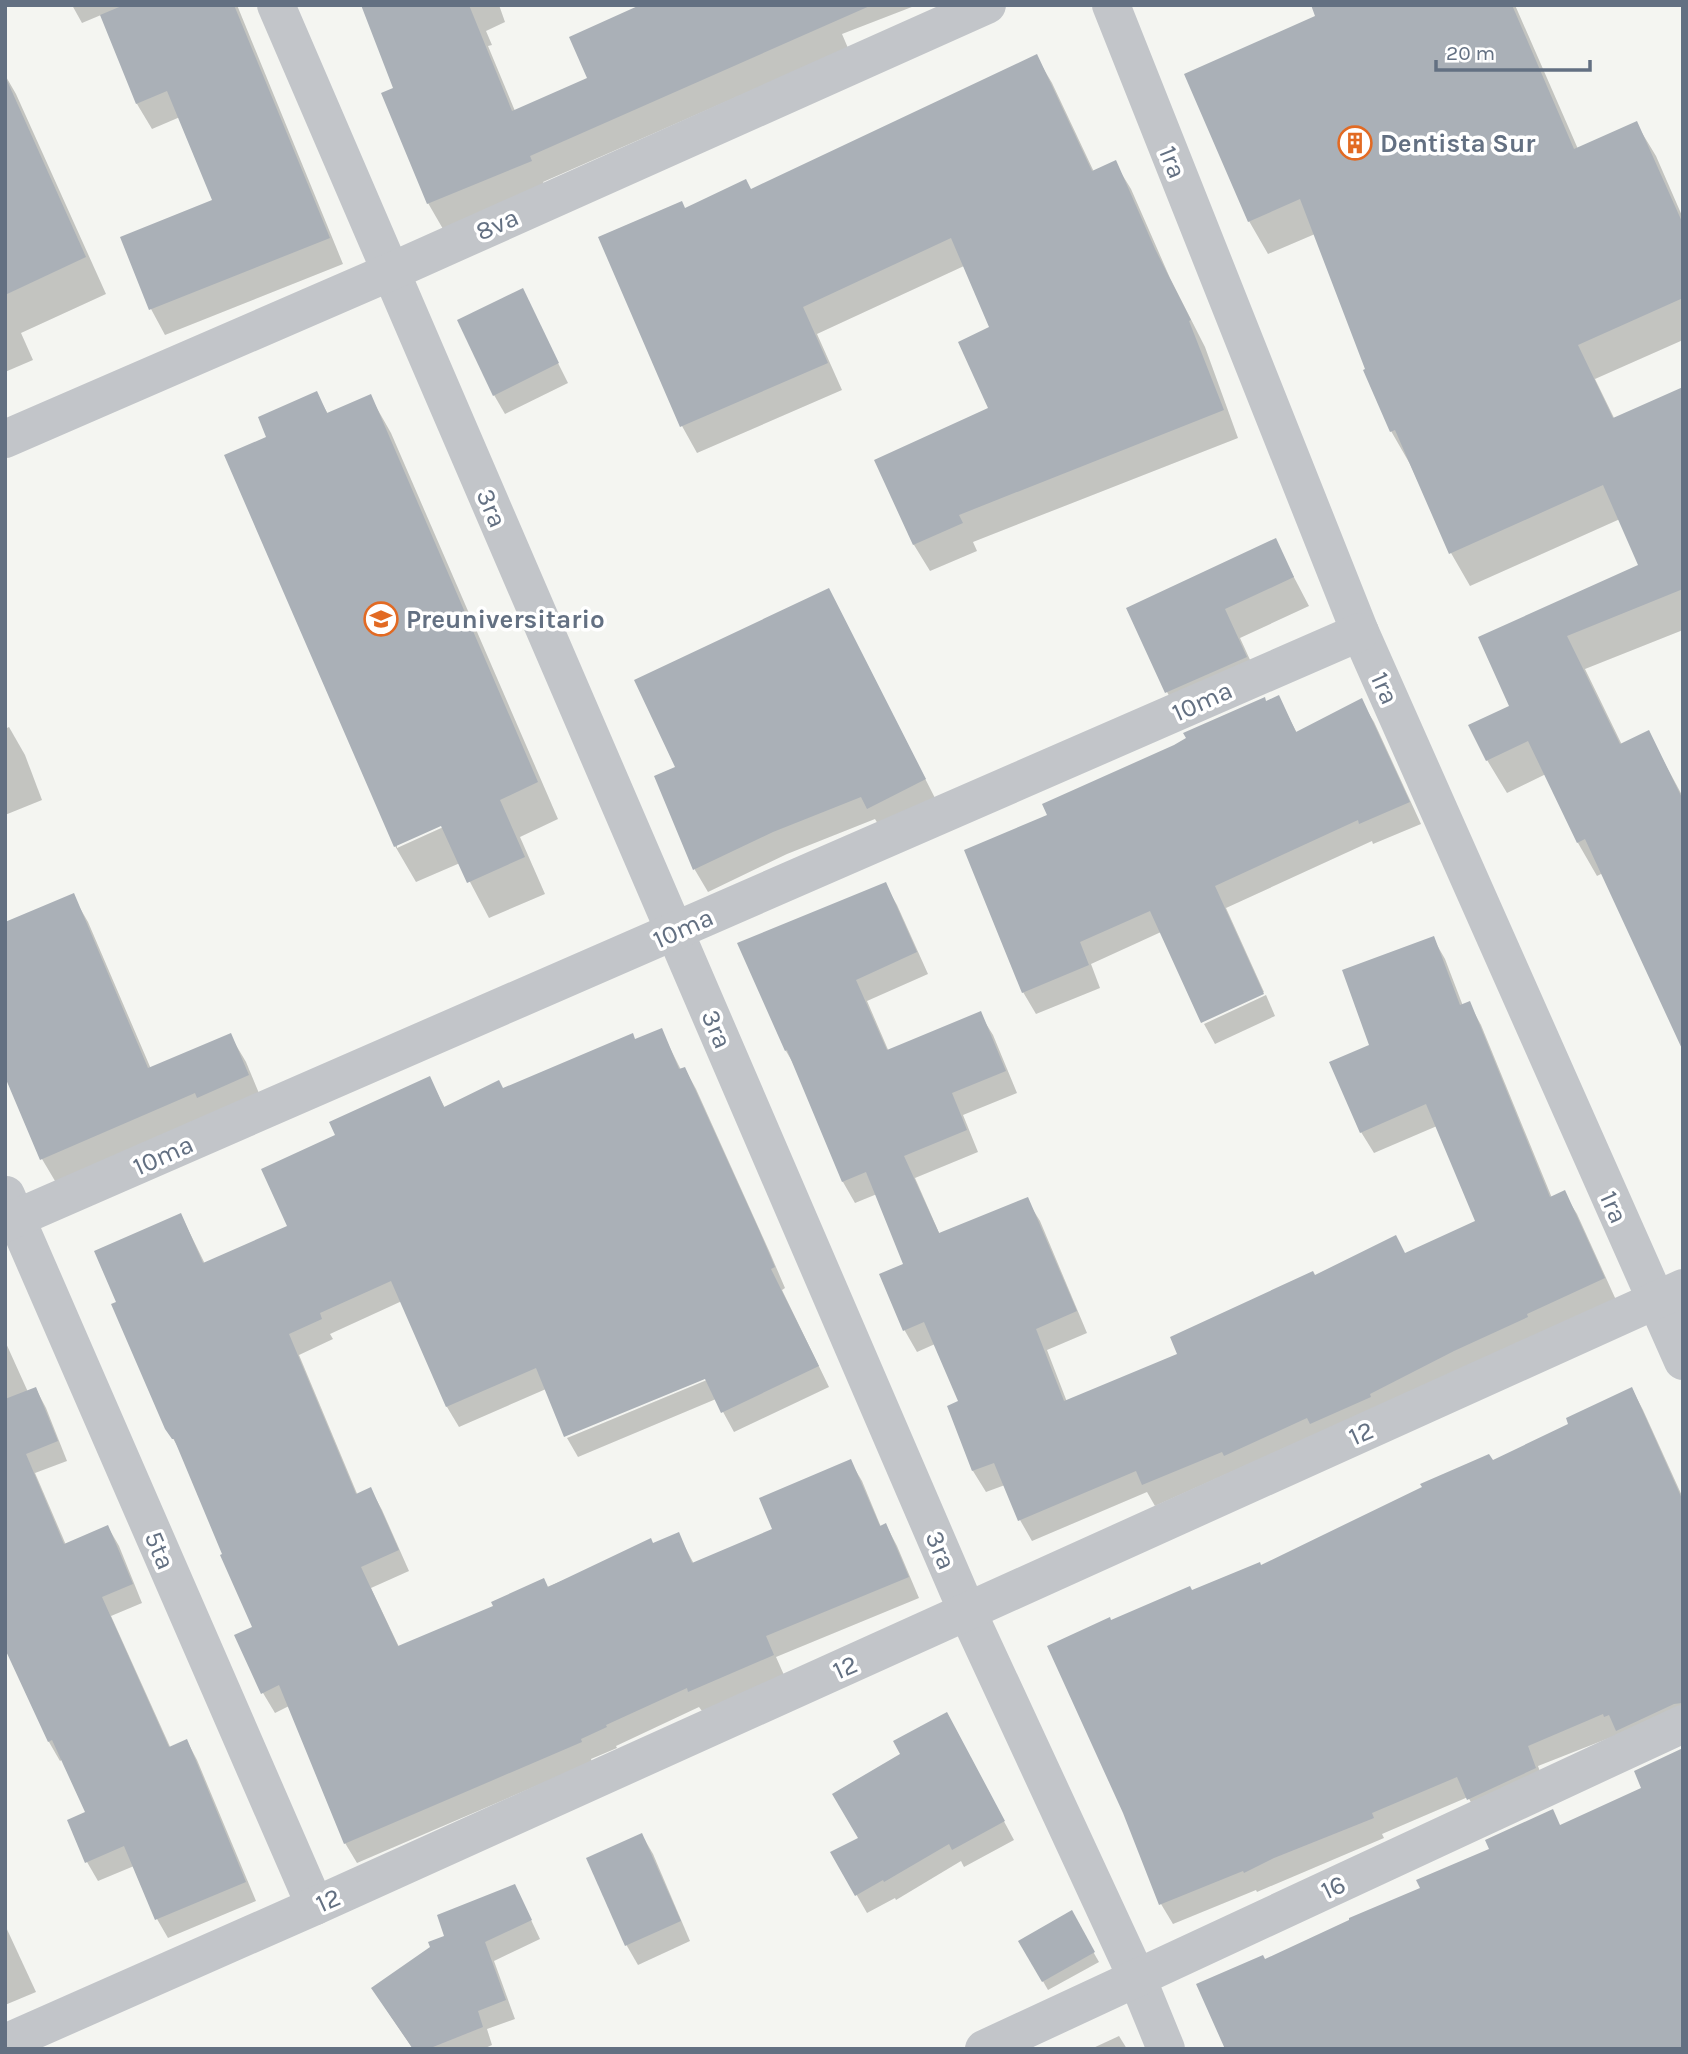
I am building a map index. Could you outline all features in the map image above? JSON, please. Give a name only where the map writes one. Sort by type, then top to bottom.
[{"type":"street","name":"3ra","points":[[276,5],[967,1611],[1137,1978],[1166,2049]]},
{"type":"street","name":"8va","points":[[5,439],[390,272],[987,5]]},
{"type":"street","name":"1ra","points":[[1111,5],[1360,632],[1669,1294],[1683,1361]]},
{"type":"street","name":"10ma","points":[[9,1212],[675,932],[1360,632]]},
{"type":"street","name":"5ta","points":[[9,1212],[315,1906]]},
{"type":"street","name":"12","points":[[5,2043],[315,1906],[1669,1294]]},
{"type":"street","name":"16","points":[[984,2049],[1683,1724]]},
{"type":"building","points":[[124,5],[234,5],[330,238],[149,310],[120,237],[212,200],[167,91],[136,104],[100,15]]},
{"type":"building","points":[[361,5],[469,5],[512,111],[587,78],[569,37],[640,5],[872,5],[530,156],[532,161],[427,204],[381,93],[393,88]]},
{"type":"building","points":[[1311,5],[1512,5],[1574,149],[1637,121],[1683,224],[1683,298],[1578,345],[1613,418],[1683,387],[1683,589],[1567,636],[1620,744],[1649,730],[1683,800],[1683,1051],[1585,839],[1577,843],[1528,741],[1486,761],[1468,725],[1509,706],[1478,637],[1638,565],[1603,485],[1449,554],[1395,430],[1390,432],[1363,370],[1365,369],[1300,199],[1248,222],[1184,74],[1315,16]]},
{"type":"building","points":[[1037,54],[1092,171],[1116,160],[1155,249],[1191,320],[1189,321],[1224,410],[959,515],[963,523],[913,545],[874,460],[988,408],[958,342],[989,327],[951,238],[803,307],[828,363],[680,427],[598,237],[682,201],[685,208],[746,179],[751,189]]},
{"type":"building","points":[[5,76],[86,257],[5,295]]},
{"type":"building","points":[[523,288],[559,363],[493,396],[457,320]]},
{"type":"building","name":"Preuniversitario","points":[[317,391],[327,413],[371,394],[538,782],[500,800],[525,857],[467,883],[441,826],[394,847],[224,455],[266,437],[258,417]]},
{"type":"building","points":[[1276,538],[1294,577],[1225,609],[1247,657],[1165,693],[1126,608]]},
{"type":"building","points":[[829,588],[926,779],[867,809],[861,797],[773,832],[693,870],[654,776],[675,767],[634,680]]},
{"type":"building","points":[[1279,695],[1296,732],[1362,698],[1410,802],[1359,824],[1358,820],[1215,886],[1264,994],[1201,1023],[1150,911],[1080,942],[1089,965],[1022,993],[964,850],[1047,815],[1042,804],[1174,745],[1186,738],[1183,733],[1265,697],[1266,701]]},
{"type":"building","points":[[886,882],[917,952],[856,980],[887,1050],[981,1011],[1006,1071],[952,1093],[967,1130],[904,1156],[939,1233],[1028,1197],[1077,1311],[1036,1329],[1064,1401],[1177,1354],[1170,1337],[1313,1271],[1315,1275],[1396,1235],[1405,1253],[1475,1221],[1426,1104],[1360,1133],[1329,1062],[1369,1045],[1342,970],[1434,936],[1460,1005],[1470,1001],[1550,1197],[1565,1190],[1605,1278],[1454,1351],[1370,1394],[1371,1397],[1310,1424],[1307,1418],[1224,1456],[1222,1452],[1142,1485],[1136,1471],[1018,1521],[994,1463],[972,1471],[947,1406],[958,1401],[924,1322],[903,1331],[879,1274],[903,1264],[866,1172],[842,1182],[787,1050],[785,1051],[737,943]]},
{"type":"building","points":[[74,893],[148,1068],[231,1033],[249,1075],[197,1098],[195,1093],[40,1160],[5,1077],[5,922]]},
{"type":"building","points":[[662,1028],[679,1069],[685,1067],[775,1267],[771,1269],[819,1366],[721,1413],[705,1379],[564,1437],[536,1368],[446,1407],[391,1281],[320,1313],[322,1319],[289,1334],[356,1494],[371,1487],[399,1550],[361,1567],[398,1646],[493,1606],[491,1602],[544,1578],[548,1587],[651,1538],[653,1543],[679,1532],[692,1563],[772,1529],[759,1498],[851,1459],[880,1526],[886,1523],[909,1577],[766,1636],[774,1655],[688,1692],[687,1688],[606,1725],[607,1727],[581,1739],[582,1742],[344,1844],[279,1685],[261,1694],[234,1635],[252,1627],[174,1439],[165,1429],[111,1304],[116,1302],[94,1251],[181,1213],[203,1263],[287,1226],[261,1169],[335,1135],[329,1122],[430,1076],[444,1107],[499,1080],[503,1088],[633,1033],[635,1039]]},
{"type":"building","points":[[36,1387],[58,1441],[26,1454],[64,1544],[108,1525],[133,1584],[102,1597],[169,1747],[187,1739],[246,1882],[155,1920],[124,1846],[85,1863],[67,1820],[85,1812],[52,1740],[48,1742],[5,1649],[5,1399]]},
{"type":"building","points":[[1632,1387],[1683,1501],[1682,1703],[1674,1704],[1616,1731],[1609,1715],[1604,1717],[1603,1714],[1528,1746],[1536,1768],[1467,1800],[1457,1777],[1372,1813],[1374,1818],[1274,1858],[1244,1873],[1243,1871],[1159,1905],[1123,1813],[1047,1646],[1110,1617],[1111,1620],[1190,1586],[1192,1590],[1260,1562],[1261,1565],[1422,1487],[1420,1484],[1489,1454],[1493,1460],[1568,1424],[1566,1418]]},
{"type":"building","points":[[947,1712],[1005,1821],[952,1850],[949,1844],[855,1896],[830,1852],[858,1838],[832,1794],[900,1754],[893,1741]]},
{"type":"building","points":[[1683,1748],[1683,2049],[1225,2049],[1196,1984],[1263,1955],[1265,1959],[1349,1918],[1420,1888],[1416,1880],[1489,1849],[1485,1840],[1553,1809],[1560,1825],[1641,1788],[1634,1771]]},
{"type":"building","points":[[642,1833],[681,1921],[625,1946],[586,1858]]},
{"type":"building","points":[[515,1884],[532,1920],[485,1942],[506,2000],[478,2011],[483,2027],[428,2049],[413,2049],[371,1988],[430,1947],[428,1942],[444,1936],[437,1915]]},
{"type":"building","points":[[1072,1910],[1095,1952],[1042,1982],[1018,1941]]},
{"type":"place","name":"Dentista Sur","points":[[1355,143]]},
{"type":"place","name":"Preuniversitario","points":[[381,619]]}]
